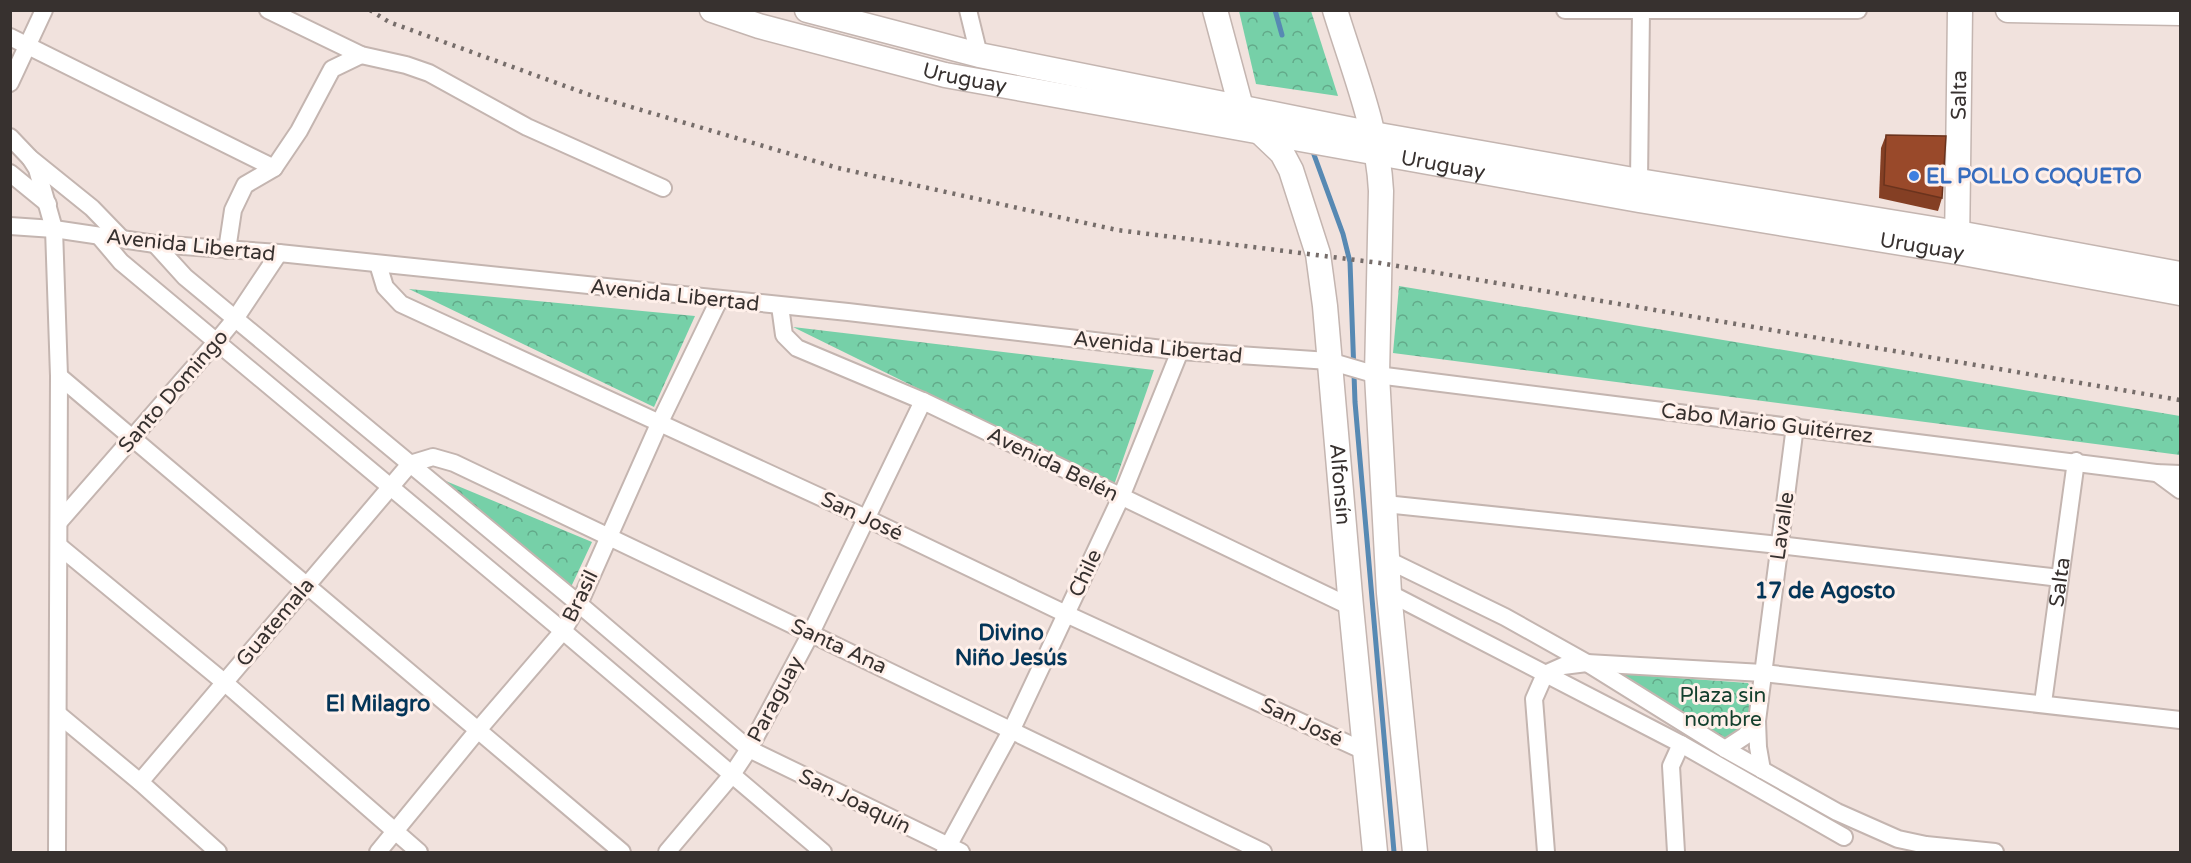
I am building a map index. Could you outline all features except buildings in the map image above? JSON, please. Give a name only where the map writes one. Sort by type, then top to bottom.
[{"type":"street","points":[[10,83],[44,10]]},
{"type":"street","points":[[268,10],[362,55],[429,73],[527,127],[663,188]]},
{"type":"street","name":"Uruguay","points":[[711,10],[759,26],[945,75],[1260,133],[1375,143],[1639,181],[1957,242],[2181,293]]},
{"type":"street","name":"Uruguay","points":[[807,10],[979,55],[1241,106],[1375,143],[1639,200],[2181,274]]},
{"type":"street","points":[[968,10],[979,55]]},
{"type":"street","name":"Alfonsín","points":[[1215,10],[1241,106],[1260,133],[1282,153],[1291,170],[1318,254],[1334,362],[1351,607],[1375,852]]},
{"type":"street","name":"Alfonsín","points":[[1335,10],[1375,143],[1381,191],[1370,373],[1385,504],[1389,593],[1415,852]]},
{"type":"street","points":[[1565,10],[1858,10]]},
{"type":"street","name":"Salta","points":[[1957,242],[1960,10]]},
{"type":"street","points":[[2008,10],[2181,13]]},
{"type":"street","points":[[1639,181],[1641,11]]},
{"type":"street","points":[[10,37],[274,168]]},
{"type":"street","points":[[226,250],[234,210],[245,185],[274,168],[299,131],[332,69],[362,55]]},
{"type":"street","points":[[10,138],[30,158],[92,208],[122,239]]},
{"type":"street","points":[[30,158],[37,169],[54,229],[59,376],[57,852]]},
{"type":"street","points":[[10,173],[48,204]]},
{"type":"street","name":"Avenida Libertad","points":[[10,226],[54,229],[155,244],[279,253],[1180,351],[1334,362],[1370,373]]},
{"type":"street","points":[[99,236],[121,262],[563,631],[823,852]]},
{"type":"street","name":"San Joaquín","points":[[155,244],[185,277],[579,603],[749,749],[952,851]]},
{"type":"street","name":"Santo Domingo","points":[[59,522],[235,319],[279,253]]},
{"type":"street","name":"San José","points":[[378,264],[385,287],[401,304],[1365,751]]},
{"type":"street","name":"Brasil","points":[[378,852],[477,730],[563,631],[579,603],[659,424],[719,300]]},
{"type":"street","name":"Avenida Belén","points":[[780,306],[784,335],[797,348],[923,401],[1351,607]]},
{"type":"street","name":"Chile","points":[[952,851],[1121,497],[1180,351]]},
{"type":"street","name":"Cabo Mario Guitérrez","points":[[1370,373],[2181,474]]},
{"type":"street","points":[[59,376],[622,852]]},
{"type":"street","name":"Paraguay","points":[[668,852],[731,776],[749,749],[811,633],[923,401]]},
{"type":"street","name":"Lavalle","points":[[1762,770],[1757,721],[1795,426]]},
{"type":"street","name":"Santa Ana","points":[[410,464],[433,456],[454,463],[1012,729],[1263,852]]},
{"type":"street","name":"Salta","points":[[2043,703],[2076,461]]},
{"type":"street","name":"Guatemala","points":[[140,782],[410,464]]},
{"type":"street","name":"Cabo Mario Guitérrez","points":[[2156,472],[2181,490]]},
{"type":"street","points":[[1385,504],[1779,544],[2060,578]]},
{"type":"street","points":[[59,546],[224,682],[419,852]]},
{"type":"street","points":[[1388,560],[1505,617],[1587,663],[1725,748],[1837,812],[1898,838],[1926,845],[1995,852]]},
{"type":"street","points":[[1389,593],[1682,744],[1846,845]]},
{"type":"street","points":[[1546,852],[1534,699],[1545,674],[1563,666],[1587,663],[1763,673],[2181,720]]},
{"type":"street","points":[[58,714],[140,782],[218,852]]},
{"type":"street","points":[[1725,748],[1745,736],[1757,721]]},
{"type":"street","points":[[1676,852],[1671,766],[1682,744]]},
{"type":"street","points":[[1837,812],[1846,845]]},
{"type":"green space","points":[[1239,11],[1311,11],[1338,96],[1256,84]]},
{"type":"green space","points":[[1399,286],[2180,416],[2180,455],[1393,353]]},
{"type":"green space","points":[[409,289],[695,316],[654,407]]},
{"type":"green space","points":[[793,327],[1154,370],[1114,485]]},
{"type":"green space","points":[[441,479],[592,542],[571,587]]},
{"type":"green space","name":"Plaza sin nombre","points":[[1622,674],[1748,683],[1752,691],[1748,715],[1736,735],[1719,737]]},
{"type":"waterway","points":[[1275,10],[1282,35]]},
{"type":"waterway","points":[[1313,152],[1343,234],[1350,262],[1355,402],[1394,852]]},
{"type":"railway","points":[[370,10],[389,22],[587,94],[838,168],[1117,230],[1380,263],[2180,400]]},
{"type":"place","name":"EL POLLO COQUETO","points":[[1914,176]]},
{"type":"district","name":"17 de Agosto","points":[[1825,590]]},
{"type":"district","name":"Divino Niño Jesús","points":[[1011,644]]},
{"type":"district","name":"El Milagro","points":[[378,703]]}]
